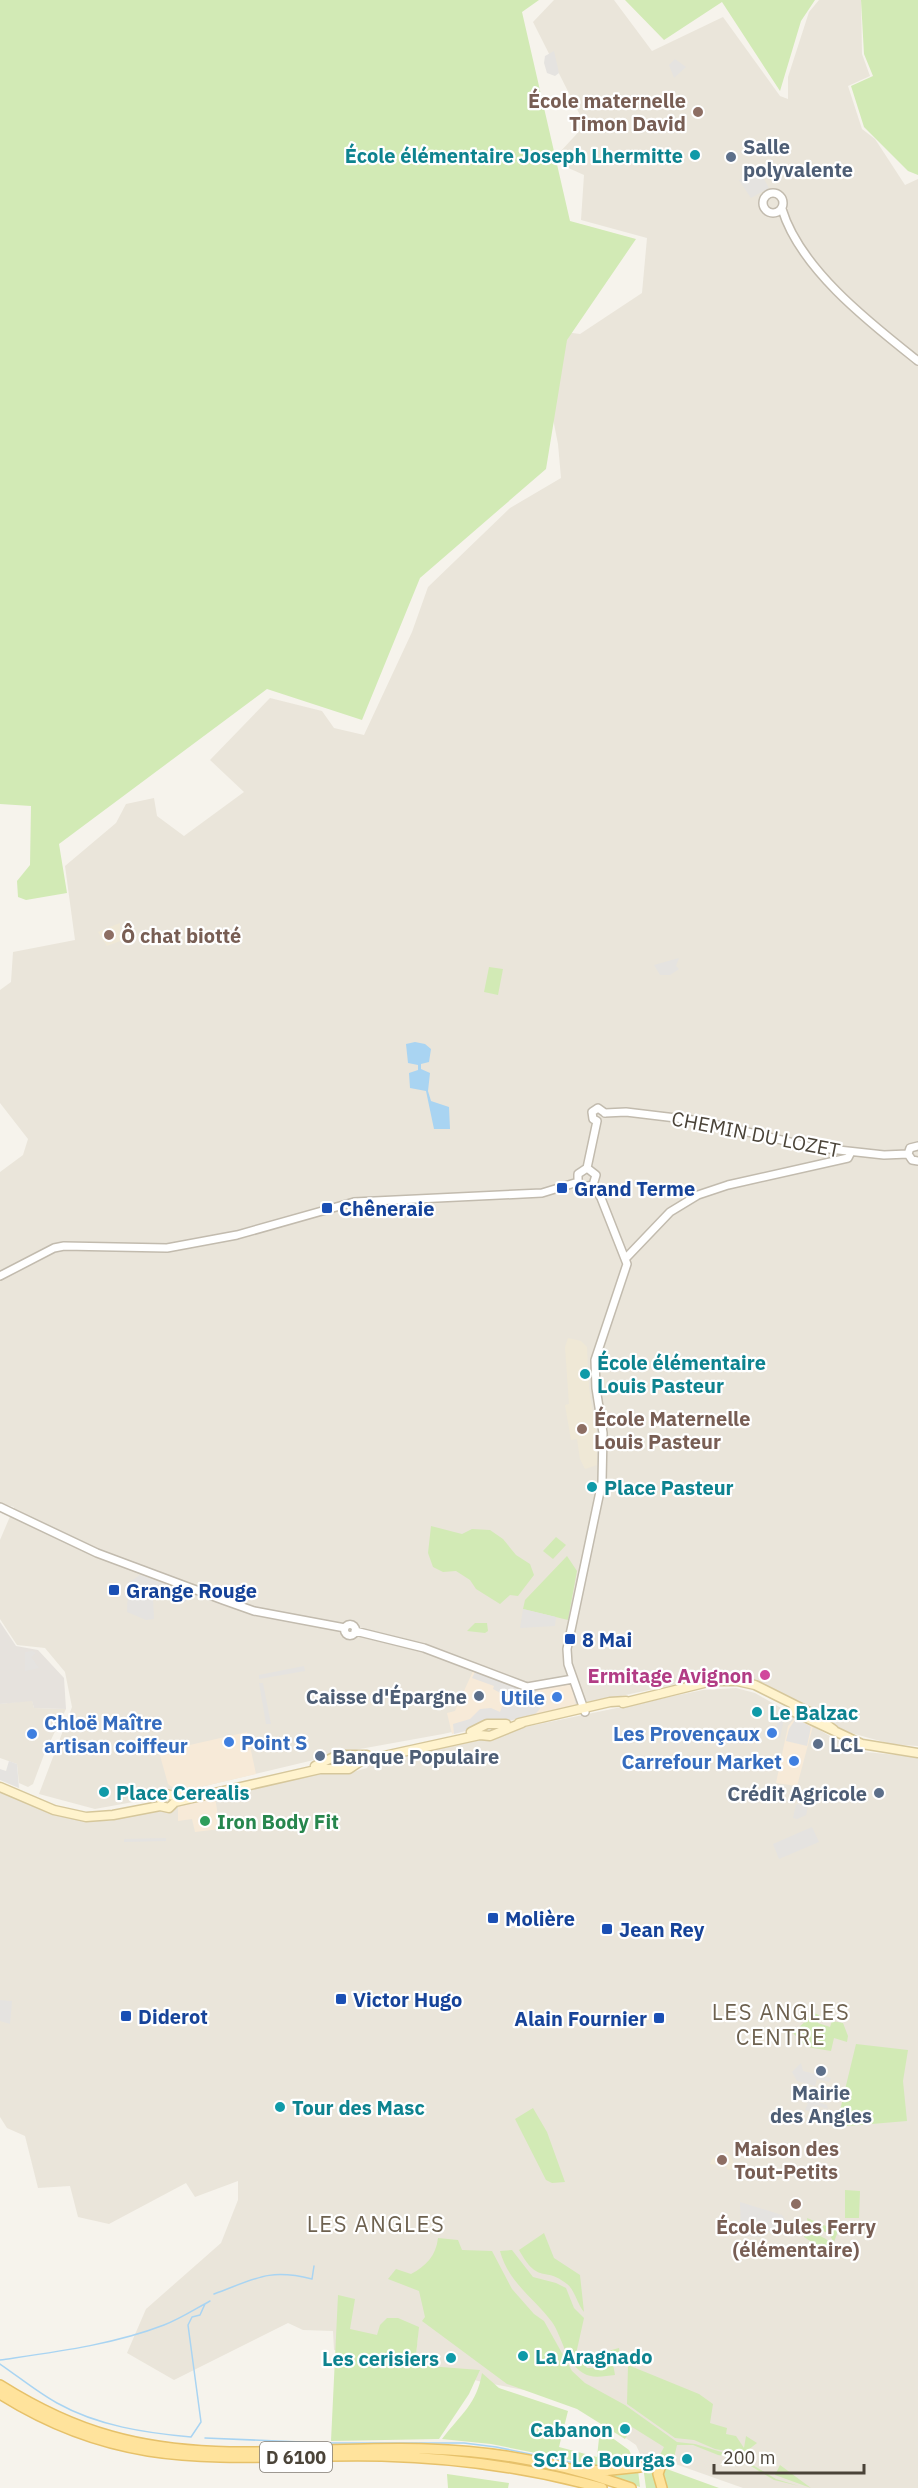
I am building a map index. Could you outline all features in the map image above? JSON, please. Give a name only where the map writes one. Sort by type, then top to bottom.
[{"type":"main road","points":[[333,1764],[349,1768],[357,1760],[483,1731],[490,1736],[493,1729],[535,1720],[542,1721],[610,1702],[626,1701],[730,1680],[751,1684],[811,1713],[834,1730],[862,1744],[918,1753]]},
{"type":"main road","points":[[0,1785],[54,1810],[86,1817],[104,1817],[163,1803],[171,1807],[174,1799],[333,1764],[347,1754],[357,1760]]},
{"type":"main road","name":"D 6100","points":[[0,2385],[63,2420],[111,2436],[158,2446],[238,2451],[428,2449],[492,2455],[566,2469],[631,2488]]},
{"type":"main road","name":"D 6100","points":[[0,2394],[64,2429],[144,2452],[206,2458],[430,2458],[548,2474],[602,2488]]},
{"type":"main road","points":[[662,2462],[658,2474],[662,2488]]},
{"type":"main road","points":[[566,2469],[602,2471],[640,2467]]},
{"type":"main road","points":[[548,2474],[589,2488]]},
{"type":"street","points":[[780,211],[812,264],[827,281],[918,361]]},
{"type":"street","points":[[601,1108],[605,1113],[604,1118],[597,1121],[592,1116],[594,1110],[601,1108]]},
{"type":"street","name":"CHEMIN DU LOZET","points":[[605,1113],[620,1111],[701,1121],[790,1144],[836,1151],[908,1154]]},
{"type":"street","points":[[587,1168],[597,1121]]},
{"type":"street","points":[[918,1146],[910,1148],[908,1154],[912,1160],[918,1161]]},
{"type":"street","points":[[828,1162],[836,1151]]},
{"type":"street","points":[[626,1258],[670,1212],[698,1195],[728,1185],[848,1158],[851,1152]]},
{"type":"street","points":[[578,1182],[579,1172],[587,1168]]},
{"type":"street","points":[[584,1710],[568,1664],[567,1649],[602,1482],[603,1433],[596,1388],[595,1360],[627,1268],[626,1258],[593,1185],[596,1175],[587,1168]]},
{"type":"street","points":[[578,1182],[583,1187],[593,1185]]},
{"type":"street","points":[[0,1276],[47,1252],[77,1248],[137,1252],[158,1249],[237,1235],[354,1202],[542,1192],[578,1182]]},
{"type":"street","points":[[0,1507],[87,1550],[254,1611],[345,1628],[351,1624],[355,1631],[424,1648],[527,1687],[573,1679]]},
{"type":"shaded area","points":[[554,0],[614,0],[652,51],[723,17],[780,96],[788,99],[788,77],[809,12],[819,0],[861,0],[862,54],[870,76],[848,86],[862,129],[875,139],[905,185],[918,179],[918,1746],[891,1744],[844,1731],[753,1680],[710,1677],[443,1734],[360,1749],[155,1798],[95,1809],[39,1794],[72,1707],[65,1672],[45,1648],[17,1645],[0,1619],[0,1540],[14,1507],[0,1503],[0,1172],[23,1155],[28,1139],[0,1103],[0,990],[11,982],[13,952],[75,940],[65,866],[116,823],[126,804],[154,798],[157,816],[184,836],[244,792],[210,760],[270,698],[322,711],[334,728],[364,735],[412,632],[428,587],[510,508],[561,478],[558,444],[535,328],[580,334],[642,293],[647,238],[581,220],[584,175],[564,166],[560,152],[585,125],[533,22]]},
{"type":"shaded area","points":[[554,51],[559,73],[555,76],[547,73],[544,63],[545,56]]},
{"type":"shaded area","points":[[675,59],[686,67],[674,78],[669,65]]},
{"type":"shaded area","points":[[756,171],[760,172],[769,188],[751,198],[739,180]]},
{"type":"shaded area","name":"Ô chat biotté","points":[[120,923],[120,941],[107,946],[98,932]]},
{"type":"shaded area","points":[[679,958],[676,966],[679,969],[670,975],[660,975],[654,965]]},
{"type":"shaded area","points":[[568,1338],[581,1341],[587,1347],[589,1388],[597,1437],[597,1465],[585,1469],[580,1459],[577,1439],[571,1440],[565,1405],[569,1404],[565,1347]]},
{"type":"shaded area","points":[[140,1575],[186,1591],[186,1602],[176,1601],[142,1589],[153,1597],[154,1619],[146,1620],[127,1612],[128,1583]]},
{"type":"shaded area","points":[[523,1609],[556,1617],[555,1626],[520,1628]]},
{"type":"shaded area","points":[[0,1622],[16,1646],[38,1650],[64,1678],[66,1709],[34,1708],[32,1701],[0,1704]]},
{"type":"shaded area","points":[[25,1652],[36,1653],[31,1657],[39,1668],[25,1671]]},
{"type":"shaded area","points":[[304,1666],[305,1671],[259,1679],[259,1675]]},
{"type":"shaded area","points":[[473,1671],[534,1690],[571,1683],[576,1706],[452,1734],[447,1713],[455,1711]]},
{"type":"shaded area","points":[[475,1672],[536,1691],[540,1709],[534,1715],[499,1723],[480,1723],[473,1729],[454,1734],[453,1724],[470,1719],[480,1709],[491,1708],[500,1712],[506,1696],[493,1689],[494,1686],[472,1678]]},
{"type":"shaded area","points":[[259,1683],[263,1683],[271,1724],[266,1724]]},
{"type":"shaded area","points":[[736,1688],[755,1693],[835,1739],[865,1752],[918,1757],[918,2488],[743,2488],[664,2460],[642,2458],[636,2445],[587,2412],[535,2392],[482,2382],[415,2364],[418,2335],[392,2331],[369,2360],[334,2350],[333,2331],[303,2330],[288,2323],[174,2380],[127,2353],[146,2309],[221,2243],[238,2200],[238,2181],[195,2197],[186,2183],[109,2224],[78,2217],[70,2186],[38,2188],[25,2136],[7,2128],[0,2117],[0,1791],[69,1818],[109,1821],[324,1773],[346,1774],[367,1768],[371,1761],[511,1730],[703,1690]]},
{"type":"shaded area","points":[[32,1700],[34,1708],[66,1709],[45,1752],[33,1784],[28,1787],[19,1783],[17,1764],[0,1758],[0,1704]]},
{"type":"shaded area","points":[[780,1708],[783,1710],[784,1719],[780,1738],[775,1737]]},
{"type":"shaded area","points":[[795,1718],[813,1726],[797,1786],[776,1783],[788,1726]]},
{"type":"shaded area","points":[[796,1718],[811,1727],[807,1746],[786,1741],[789,1729]]},
{"type":"shaded area","points":[[247,1732],[256,1774],[179,1792],[168,1784],[159,1752]]},
{"type":"shaded area","points":[[9,1761],[17,1764],[19,1788],[0,1780],[0,1769],[6,1771]]},
{"type":"shaded area","points":[[215,1797],[220,1829],[195,1832],[192,1819],[178,1821],[178,1807]]},
{"type":"shaded area","points":[[796,1804],[808,1806],[806,1815],[797,1819],[793,1818]]},
{"type":"shaded area","points":[[812,1827],[819,1842],[779,1859],[773,1844]]},
{"type":"shaded area","points":[[166,1838],[166,1841],[124,1842],[124,1839]]},
{"type":"shaded area","points":[[0,2000],[12,2001],[10,2024],[0,2021]]},
{"type":"shaded area","points":[[801,2063],[803,2071],[831,2078],[829,2082],[817,2079],[815,2086],[797,2081],[792,2072]]},
{"type":"shaded area","points":[[799,2096],[827,2105],[828,2109],[814,2105],[811,2112],[805,2110],[808,2103],[800,2100]]},
{"type":"shaded area","name":"Maison des Tout-Petits","points":[[728,2151],[736,2167],[728,2170],[726,2166],[710,2164],[712,2159]]},
{"type":"shaded area","points":[[740,2202],[782,2215],[786,2221],[759,2237],[741,2236]]},
{"type":"green space","points":[[0,0],[539,0],[522,12],[570,221],[636,239],[567,340],[546,469],[420,578],[362,720],[267,689],[59,844],[67,893],[26,900],[18,897],[17,881],[30,865],[31,806],[0,804]]},
{"type":"green space","points":[[625,0],[815,0],[801,21],[780,91],[722,2],[664,40]]},
{"type":"green space","points":[[861,0],[918,0],[918,175],[908,171],[864,127],[851,86],[873,76],[864,54]]},
{"type":"green space","points":[[489,967],[503,969],[498,995],[484,992]]},
{"type":"green space","points":[[431,1526],[462,1534],[472,1529],[490,1530],[503,1539],[516,1555],[530,1564],[534,1575],[518,1596],[510,1595],[500,1604],[476,1589],[470,1580],[456,1571],[443,1572],[433,1567],[428,1553]]},
{"type":"green space","points":[[556,1537],[566,1545],[553,1559],[543,1551]]},
{"type":"green space","points":[[567,1556],[577,1571],[568,1620],[523,1609],[525,1600]]},
{"type":"green space","points":[[475,1623],[487,1623],[488,1631],[485,1633],[467,1631]]},
{"type":"green space","points":[[814,2013],[819,2015],[818,2023],[830,2027],[832,2021],[843,2023],[848,2036],[847,2042],[834,2038],[831,2051],[807,2047],[793,2033]]},
{"type":"green space","points":[[856,2044],[908,2050],[903,2081],[907,2121],[836,2127]]},
{"type":"green space","points":[[533,2108],[547,2132],[565,2182],[552,2183],[546,2180],[515,2119]]},
{"type":"green space","points":[[845,2190],[860,2191],[859,2218],[845,2218]]},
{"type":"green space","points":[[807,2218],[838,2231],[834,2242],[828,2233],[808,2225]]},
{"type":"green space","points":[[806,2229],[826,2239],[833,2246],[829,2253],[804,2237]]},
{"type":"green space","points":[[544,2233],[554,2258],[580,2275],[584,2312],[570,2287],[553,2276],[537,2272],[519,2250]]},
{"type":"green space","points":[[438,2238],[458,2240],[462,2250],[492,2251],[512,2289],[534,2314],[544,2321],[572,2371],[585,2383],[625,2405],[677,2442],[695,2444],[741,2458],[776,2479],[799,2486],[774,2480],[739,2459],[718,2455],[693,2445],[677,2445],[673,2462],[660,2455],[664,2447],[632,2427],[625,2439],[577,2409],[507,2384],[422,2321],[425,2317],[419,2291],[388,2279],[396,2269],[411,2274],[421,2268],[433,2255]]},
{"type":"green space","points":[[512,2250],[533,2277],[566,2288],[574,2308],[584,2318],[576,2354],[587,2368],[605,2368],[608,2351],[619,2348],[621,2362],[613,2364],[615,2375],[590,2376],[572,2363],[552,2322],[509,2272],[500,2251]]},
{"type":"green space","points":[[338,2295],[355,2299],[350,2329],[377,2335],[380,2325],[387,2318],[398,2318],[419,2327],[415,2365],[480,2370],[469,2394],[439,2439],[331,2441]]},
{"type":"green space","points":[[628,2365],[699,2394],[713,2404],[710,2423],[727,2428],[726,2434],[736,2436],[744,2448],[746,2436],[757,2443],[743,2454],[715,2449],[694,2440],[675,2438],[627,2404]]},
{"type":"green space","points":[[482,2373],[499,2388],[568,2411],[559,2447],[597,2457],[600,2429],[629,2450],[635,2462],[596,2465],[491,2444],[442,2439],[472,2401],[480,2384]]},
{"type":"green space","points":[[657,2465],[659,2488],[646,2488],[643,2466]]},
{"type":"green space","points":[[780,2465],[811,2488],[775,2475]]},
{"type":"green space","points":[[664,2468],[719,2488],[667,2488],[661,2478]]},
{"type":"green space","points":[[638,2470],[640,2487],[598,2474]]},
{"type":"green space","points":[[447,2474],[509,2483],[508,2488],[448,2488]]},
{"type":"water","points":[[415,1042],[425,1044],[431,1049],[429,1062],[421,1064],[421,1069],[430,1073],[428,1091],[431,1101],[449,1107],[450,1129],[434,1129],[426,1091],[410,1088],[409,1073],[418,1070],[418,1065],[408,1063],[406,1044]]},
{"type":"waterway","points":[[214,2294],[272,2275],[312,2279],[314,2266]]},
{"type":"waterway","points":[[0,2360],[124,2338],[170,2323],[210,2301]]},
{"type":"waterway","points":[[0,2364],[50,2399],[73,2411],[106,2423],[140,2431],[191,2437],[201,2422],[188,2325],[192,2317],[200,2315],[205,2304]]},
{"type":"waterway","points":[[205,2438],[325,2443],[464,2443],[496,2447],[589,2466]]},
{"type":"place","name":"École maternelle Timon David","points":[[698,112]]},
{"type":"place","name":"École élémentaire Joseph Lhermitte","points":[[695,155]]},
{"type":"place","name":"Salle polyvalente","points":[[731,157]]},
{"type":"place","name":"Ô chat biotté","points":[[109,935]]},
{"type":"place","name":"Grand Terme","points":[[562,1188]]},
{"type":"place","name":"Chêneraie","points":[[327,1208]]},
{"type":"place","name":"École élémentaire Louis Pasteur","points":[[585,1374]]},
{"type":"place","name":"École Maternelle Louis Pasteur","points":[[582,1429]]},
{"type":"place","name":"Place Pasteur","points":[[592,1487]]},
{"type":"place","name":"Grange Rouge","points":[[114,1590]]},
{"type":"place","name":"8 Mai","points":[[570,1639]]},
{"type":"place","name":"Ermitage Avignon","points":[[765,1675]]},
{"type":"place","name":"Caisse d'Épargne","points":[[479,1696]]},
{"type":"place","name":"Utile","points":[[557,1697]]},
{"type":"place","name":"Le Balzac","points":[[757,1712]]},
{"type":"place","name":"Les Provençaux","points":[[772,1733]]},
{"type":"place","name":"Chloë Maître artisan coiffeur","points":[[32,1734]]},
{"type":"place","name":"Point S","points":[[229,1742]]},
{"type":"place","name":"LCL","points":[[818,1744]]},
{"type":"place","name":"Banque Populaire","points":[[320,1756]]},
{"type":"place","name":"Carrefour Market","points":[[794,1761]]},
{"type":"place","name":"Place Cerealis","points":[[104,1792]]},
{"type":"place","name":"Crédit Agricole","points":[[879,1793]]},
{"type":"place","name":"Iron Body Fit","points":[[205,1821]]},
{"type":"place","name":"Molière","points":[[493,1918]]},
{"type":"place","name":"Jean Rey","points":[[607,1929]]},
{"type":"place","name":"Victor Hugo","points":[[341,1999]]},
{"type":"place","name":"Diderot","points":[[126,2016]]},
{"type":"place","name":"Alain Fournier","points":[[659,2018]]},
{"type":"place","name":"Mairie des Angles","points":[[821,2071]]},
{"type":"place","name":"Tour des Masc","points":[[280,2107]]},
{"type":"place","name":"Maison des Tout-Petits","points":[[722,2160]]},
{"type":"place","name":"École Jules Ferry (élémentaire)","points":[[796,2204]]},
{"type":"place","name":"La Aragnado","points":[[523,2356]]},
{"type":"place","name":"Les cerisiers","points":[[451,2358]]},
{"type":"place","name":"Cabanon","points":[[625,2429]]},
{"type":"place","name":"SCI Le Bourgas","points":[[687,2459]]},
{"type":"district","name":"LES ANGLES CENTRE","points":[[781,2024]]},
{"type":"district","name":"LES ANGLES","points":[[376,2223]]}]
